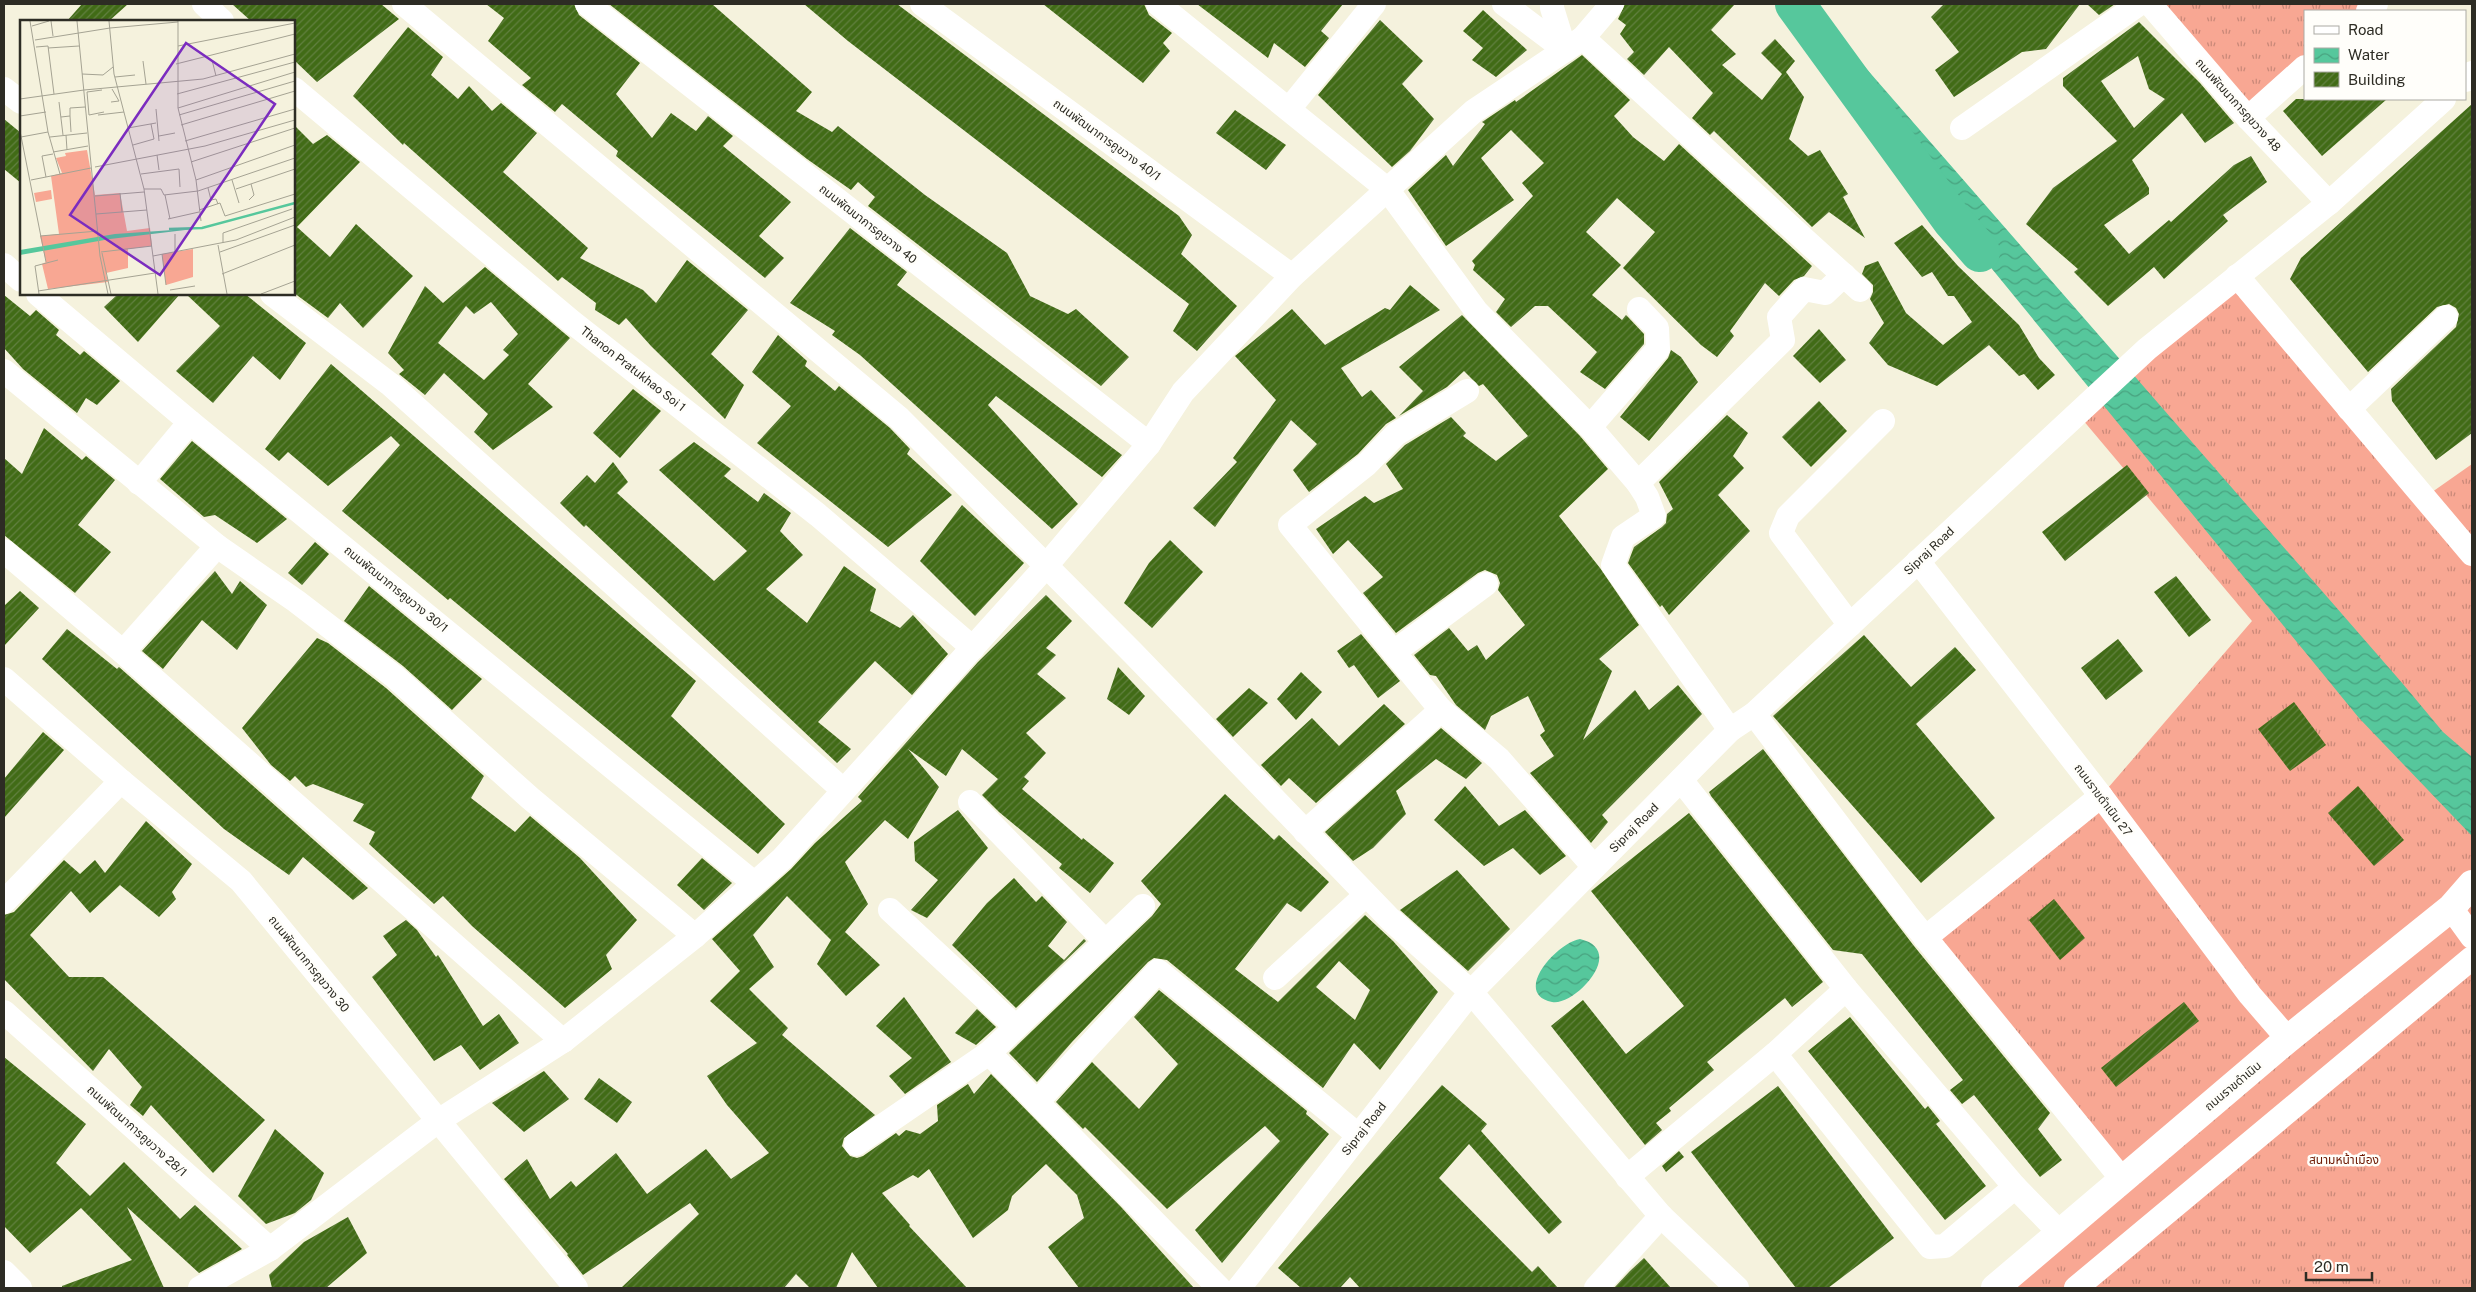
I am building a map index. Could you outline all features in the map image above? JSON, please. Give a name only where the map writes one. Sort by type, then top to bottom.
[{"type":"main road","name":"ถนนราขดำเนิน","points":[[1995,1288],[2288,1039],[2451,908],[2472,884]]},
{"type":"street","points":[[204,4],[221,20]]},
{"type":"street","points":[[404,4],[899,418],[1366,894],[1471,992],[1661,1216],[1737,1288]]},
{"type":"street","name":"ถนนพัฒนาการคูขวาง 40","points":[[587,4],[1149,444]]},
{"type":"street","name":"ถนนพัฒนาการคูขวาง 40/1","points":[[922,4],[1292,276]]},
{"type":"street","points":[[1158,4],[1387,189],[1477,312],[1590,427],[1638,484],[1647,497],[1654,516],[1623,537],[1613,565],[1730,730]]},
{"type":"street","points":[[1290,110],[1374,4]]},
{"type":"street","points":[[1504,4],[1574,44],[1852,283],[1825,293],[1804,289],[1779,317],[1783,340],[1638,484]]},
{"type":"street","points":[[1552,4],[1552,8],[1574,44]]},
{"type":"street","points":[[200,1288],[270,1249],[438,1121],[563,1041],[695,936],[782,859],[1045,566],[1149,444],[1183,392],[1292,276],[1474,112],[1574,44],[1612,4]]},
{"type":"street","points":[[1962,128],[2152,6]]},
{"type":"street","name":"ถนนพัฒนาการคูขวาง 48","points":[[2152,6],[2248,118],[2329,203]]},
{"type":"street","points":[[2248,118],[2304,68]]},
{"type":"street","points":[[4,89],[20,101]]},
{"type":"street","name":"Thanon Pratukhao Soi 1","points":[[295,90],[572,322],[818,515],[973,648]]},
{"type":"street","name":"Sipraj Road","points":[[1239,1288],[1471,992],[1730,730],[1754,714],[2147,350],[2329,203],[2443,100]]},
{"type":"street","points":[[4,265],[20,279]]},
{"type":"street","points":[[2237,276],[2472,554]]},
{"type":"street","name":"ถนนพัฒนาการคูขวาง 30/1","points":[[39,295],[190,422],[754,883]]},
{"type":"street","points":[[273,295],[392,385],[843,790]]},
{"type":"street","points":[[1590,427],[1658,349],[1657,328],[1639,309]]},
{"type":"street","points":[[2349,408],[2446,317]]},
{"type":"street","points":[[4,371],[217,546],[296,601],[395,677],[530,798],[695,936]]},
{"type":"street","points":[[1467,391],[1396,434],[1367,464],[1290,525],[1441,710],[1499,759],[1594,867]]},
{"type":"street","points":[[1850,624],[1781,533],[1788,516],[1883,421]]},
{"type":"street","points":[[139,483],[190,422]]},
{"type":"street","points":[[123,652],[217,546]]},
{"type":"street","points":[[4,551],[123,652],[563,1041]]},
{"type":"street","name":"ถนนราขดำเนิน 27","points":[[1918,561],[2101,796],[2250,995],[2288,1039]]},
{"type":"street","points":[[1394,652],[1486,584]]},
{"type":"street","name":"ถนนพัฒนาการคูขวาง 30","points":[[4,679],[121,781],[241,881],[576,1288]]},
{"type":"street","points":[[1305,832],[1441,710]]},
{"type":"street","points":[[1754,714],[1925,938],[2122,1179]]},
{"type":"street","points":[[1681,780],[1846,989],[2015,1187],[2060,1233]]},
{"type":"street","points":[[4,902],[121,781]]},
{"type":"street","points":[[1925,938],[2101,796]]},
{"type":"street","points":[[970,802],[1106,942]]},
{"type":"street","points":[[1275,978],[1366,894]]},
{"type":"street","points":[[856,1144],[990,1053],[1143,906]]},
{"type":"street","points":[[2451,908],[2472,937]]},
{"type":"street","points":[[890,910],[1016,1027]]},
{"type":"street","points":[[2076,1288],[2472,958]]},
{"type":"street","points":[[1037,1102],[1158,971],[1358,1135]]},
{"type":"street","points":[[1627,1177],[1774,1054],[1846,989]]},
{"type":"street","name":"ถนนพัฒนาการคูขวาง 28/1","points":[[4,1012],[270,1249]]},
{"type":"street","points":[[990,1053],[1219,1288]]},
{"type":"street","points":[[1774,1054],[1930,1247],[1945,1246],[2015,1187]]},
{"type":"street","points":[[1596,1288],[1661,1216]]},
{"type":"street","points":[[4,1272],[20,1288]]},
{"type":"green space","points":[[2150,4],[2376,4],[2368,10],[2304,10],[2304,68],[2248,118]]},
{"type":"green space","name":"สนามหน้าเมือง","points":[[2237,276],[2425,497],[2472,464],[2472,1288],[1995,1288],[2122,1179],[1925,938],[2101,796],[2252,621],[2077,413]]},
{"type":"water","points":[[1795,4],[1810,4],[2443,732],[2472,757],[2472,836],[2359,718],[1952,220]]},
{"type":"water","points":[[1580,939],[1593,945],[1599,954],[1598,965],[1592,976],[1572,996],[1561,1001],[1552,1002],[1541,997],[1536,989],[1537,979],[1542,968],[1561,949],[1571,942]]},
{"type":"building","points":[[82,4],[128,4],[110,20],[68,20]]},
{"type":"building","points":[[232,4],[381,4],[399,19],[317,82],[295,61],[295,20],[250,20]]},
{"type":"building","points":[[486,4],[574,4],[579,15],[640,63],[616,94],[652,138],[671,113],[696,131],[708,116],[733,136],[723,146],[791,202],[759,236],[784,258],[765,278],[616,156],[618,151],[562,104],[555,112],[522,85],[531,78],[488,41],[504,18]]},
{"type":"building","points":[[609,4],[712,4],[812,92],[796,111],[832,132],[838,126],[925,195],[1007,253],[1030,296],[1068,314],[1076,309],[1129,357],[1101,386],[868,206],[875,197],[858,182],[851,190],[807,159]]},
{"type":"building","points":[[804,4],[897,4],[1179,216],[1192,235],[1181,254],[1237,306],[1197,351],[1173,331],[1189,304],[848,41]]},
{"type":"building","points":[[1043,4],[1144,4],[1149,15],[1172,33],[1163,43],[1170,51],[1143,83]]},
{"type":"building","points":[[1197,4],[1343,4],[1321,31],[1329,38],[1305,67],[1274,43],[1268,58]]},
{"type":"building","points":[[1625,4],[1735,4],[1711,30],[1736,54],[1722,65],[1762,100],[1782,74],[1761,53],[1775,39],[1795,61],[1786,72],[1804,97],[1789,139],[1808,156],[1820,150],[1848,194],[1843,197],[1865,238],[1829,212],[1812,227],[1714,131],[1710,135],[1692,118],[1713,93],[1669,47],[1644,75],[1627,59],[1634,52],[1620,34],[1626,25],[1618,19]]},
{"type":"building","points":[[1944,4],[2080,4],[2046,49],[2022,52],[1954,97],[1935,70],[1959,52],[1931,17]]},
{"type":"building","points":[[2087,4],[2115,4],[2099,15]]},
{"type":"building","points":[[1483,10],[1527,50],[1496,77],[1472,60],[1483,48],[1463,31]]},
{"type":"building","points":[[1380,20],[1423,61],[1402,84],[1434,119],[1410,151],[1392,167],[1318,95]]},
{"type":"building","points":[[2139,22],[2200,83],[2234,123],[2205,143],[2182,113],[2132,160],[2149,188],[2149,194],[2104,225],[2129,254],[2169,220],[2171,222],[2234,165],[2251,156],[2267,182],[2223,215],[2228,221],[2164,279],[2154,267],[2108,306],[2074,272],[2078,269],[2026,224],[2053,188],[2117,141],[2063,86],[2063,78]],"holes":[[[2138,56],[2149,89],[2165,99],[2134,128],[2101,81]]]},
{"type":"building","points":[[408,27],[443,57],[431,75],[458,99],[469,86],[492,111],[501,103],[537,133],[503,172],[588,248],[580,258],[643,290],[656,303],[687,260],[748,310],[711,354],[744,385],[725,419],[651,346],[626,318],[619,325],[595,310],[596,303],[562,277],[558,281],[404,143],[403,145],[353,96]]},
{"type":"building","points":[[1582,55],[1630,100],[1614,116],[1633,137],[1664,161],[1679,144],[1812,266],[1804,276],[1794,280],[1779,296],[1765,283],[1730,331],[1734,336],[1717,357],[1701,345],[1623,268],[1655,232],[1617,198],[1586,232],[1621,265],[1592,295],[1622,320],[1626,315],[1644,334],[1644,344],[1605,389],[1580,372],[1597,352],[1548,306],[1535,306],[1511,327],[1496,312],[1505,299],[1473,270],[1475,265],[1472,261],[1533,196],[1522,183],[1544,163],[1511,130],[1481,158],[1514,200],[1446,246],[1408,190],[1446,155],[1453,166],[1485,124],[1482,122],[1515,100],[1516,102]]},
{"type":"building","points":[[2296,99],[2386,100],[2322,156],[2283,111]]},
{"type":"building","points":[[2472,104],[2472,433],[2436,460],[2392,401],[2391,389],[2456,327],[2459,314],[2456,308],[2449,304],[2437,307],[2368,372],[2290,279],[2301,258]]},
{"type":"building","points":[[1235,110],[1286,145],[1266,170],[1216,133]]},
{"type":"building","points":[[4,119],[20,132],[20,182],[4,169]]},
{"type":"building","points":[[295,126],[313,144],[327,135],[360,162],[297,227],[330,257],[356,224],[413,276],[363,328],[340,303],[328,318],[295,294]]},
{"type":"building","points":[[1922,225],[1958,266],[2019,325],[2039,358],[2055,375],[2038,390],[2024,374],[2019,376],[1989,345],[1937,386],[1888,365],[1869,343],[1884,323],[1870,299],[1873,285],[1862,274],[1865,266],[1878,261],[1906,313],[1943,345],[1972,322],[1954,296],[1948,296],[1932,272],[1922,277],[1894,243]]},
{"type":"building","points":[[850,228],[907,272],[897,285],[1122,455],[1102,477],[996,396],[988,405],[1078,504],[1052,529],[860,355],[832,335],[835,331],[790,303]]},
{"type":"building","points":[[485,267],[570,338],[528,384],[553,407],[493,450],[474,432],[488,414],[444,373],[425,395],[399,374],[404,370],[388,353],[425,286],[443,303]],"holes":[[[491,302],[518,334],[503,350],[509,355],[484,380],[438,343],[466,306],[474,314]]]},
{"type":"building","points":[[1410,285],[1440,310],[1341,368],[1362,397],[1371,390],[1396,418],[1386,424],[1358,454],[1309,492],[1293,470],[1317,444],[1291,420],[1215,527],[1193,508],[1237,462],[1233,458],[1276,400],[1235,356],[1292,309],[1325,345],[1385,308],[1390,310]]},
{"type":"building","points":[[4,295],[30,316],[36,310],[59,330],[56,335],[80,355],[84,351],[120,381],[97,405],[86,398],[77,413],[23,369],[4,348]]},
{"type":"building","points":[[117,295],[179,295],[138,342],[104,307]]},
{"type":"building","points":[[187,295],[246,295],[306,343],[280,380],[253,356],[213,403],[176,371],[220,326]]},
{"type":"building","points":[[1462,315],[1580,436],[1608,469],[1559,516],[1600,568],[1639,625],[1599,659],[1612,671],[1583,740],[1635,690],[1649,710],[1678,685],[1702,714],[1602,815],[1608,822],[1591,843],[1530,773],[1554,756],[1540,735],[1545,731],[1528,696],[1491,716],[1485,730],[1456,705],[1436,676],[1430,675],[1414,655],[1449,628],[1468,651],[1477,645],[1486,660],[1525,625],[1498,590],[1500,583],[1497,575],[1485,570],[1478,573],[1396,633],[1363,593],[1383,577],[1348,540],[1333,554],[1316,529],[1365,496],[1374,503],[1403,489],[1386,464],[1405,445],[1451,417],[1466,433],[1463,436],[1496,461],[1528,436],[1483,384],[1479,386],[1464,371],[1447,387],[1399,416],[1423,391],[1399,367]]},
{"type":"building","points":[[1819,329],[1846,360],[1820,383],[1793,356]]},
{"type":"building","points":[[778,335],[807,361],[805,366],[835,391],[839,386],[890,428],[910,449],[907,454],[952,495],[888,547],[757,443],[791,406],[752,372]]},
{"type":"building","points":[[1671,350],[1681,357],[1698,382],[1649,441],[1620,417],[1668,358]]},
{"type":"building","points":[[331,364],[696,681],[671,716],[785,824],[758,854],[450,598],[448,600],[342,511],[400,445],[391,436],[328,486],[288,452],[279,461],[265,449]]},
{"type":"building","points":[[633,389],[661,411],[620,458],[593,433]]},
{"type":"building","points":[[1819,401],[1847,431],[1811,467],[1782,437]]},
{"type":"building","points":[[1727,415],[1748,433],[1733,456],[1744,468],[1718,495],[1750,531],[1669,615],[1662,605],[1660,607],[1628,563],[1634,547],[1662,527],[1666,523],[1667,514],[1673,509],[1659,482]]},
{"type":"building","points":[[44,428],[82,460],[86,456],[115,480],[78,525],[111,552],[75,593],[4,535],[4,458],[22,474]]},
{"type":"building","points":[[192,441],[287,519],[257,543],[215,515],[204,517],[160,479]]},
{"type":"building","points":[[694,442],[731,469],[724,476],[758,502],[764,493],[791,513],[780,531],[803,555],[766,589],[807,623],[844,566],[876,589],[870,611],[900,628],[913,615],[948,654],[912,695],[875,661],[818,722],[851,749],[837,763],[586,525],[584,527],[560,503],[587,475],[595,483],[613,462],[628,482],[617,493],[714,581],[747,551],[659,470]]},
{"type":"building","points":[[2127,465],[2149,493],[2065,561],[2042,532]]},
{"type":"building","points":[[962,505],[1024,563],[975,616],[920,561]]},
{"type":"building","points":[[1170,540],[1203,572],[1152,628],[1124,603],[1149,563]]},
{"type":"building","points":[[315,542],[329,554],[302,585],[288,573]]},
{"type":"building","points":[[215,571],[232,594],[240,581],[267,605],[237,650],[202,620],[163,669],[142,651]]},
{"type":"building","points":[[2176,576],[2211,620],[2189,637],[2154,592]]},
{"type":"building","points":[[369,586],[482,679],[452,710],[403,666],[344,621]]},
{"type":"building","points":[[20,591],[39,608],[4,646],[4,606]]},
{"type":"building","points":[[1046,595],[1072,621],[1046,648],[1056,655],[1037,674],[1066,698],[1026,733],[1046,753],[1024,777],[1029,781],[1022,789],[1082,840],[1083,838],[1114,863],[1090,893],[1059,868],[1062,864],[999,812],[982,795],[998,779],[962,749],[946,776],[908,749],[939,787],[908,839],[885,820],[845,862],[868,904],[845,932],[880,965],[846,996],[817,964],[831,940],[787,896],[753,935],[774,967],[749,989],[788,1028],[782,1035],[875,1115],[844,1138],[842,1146],[850,1156],[857,1158],[863,1156],[896,1133],[899,1136],[906,1130],[920,1134],[938,1121],[937,1105],[968,1084],[974,1094],[991,1074],[1122,1208],[1194,1288],[1079,1288],[1048,1247],[1084,1218],[1077,1195],[1046,1164],[1012,1196],[1008,1210],[973,1238],[929,1169],[918,1178],[913,1175],[882,1193],[909,1226],[967,1288],[878,1288],[852,1252],[836,1288],[810,1288],[796,1274],[784,1288],[621,1288],[699,1214],[690,1203],[583,1275],[568,1254],[504,1179],[527,1159],[550,1199],[571,1181],[576,1187],[616,1153],[647,1194],[706,1149],[731,1179],[769,1153],[727,1105],[707,1076],[757,1043],[710,1001],[740,971],[712,939],[791,869],[815,843],[862,801],[858,797],[927,719],[978,662]]},
{"type":"building","points":[[67,629],[117,669],[119,667],[368,888],[353,900],[303,857],[289,875],[224,829],[42,659]]},
{"type":"building","points":[[1361,634],[1400,681],[1378,698],[1354,665],[1349,668],[1337,651]]},
{"type":"building","points":[[1864,635],[1911,687],[1955,647],[1976,670],[1916,724],[1995,818],[1921,883],[1773,716]]},
{"type":"building","points":[[317,638],[328,643],[386,688],[484,776],[471,798],[515,832],[530,816],[580,858],[637,920],[606,955],[612,969],[565,1008],[472,926],[443,896],[434,904],[369,844],[375,832],[353,821],[364,804],[313,784],[306,787],[295,776],[290,781],[271,765],[242,728]]},
{"type":"building","points":[[2118,639],[2143,671],[2106,700],[2081,668]]},
{"type":"building","points":[[1118,667],[1145,696],[1129,715],[1107,699]]},
{"type":"building","points":[[1301,672],[1322,692],[1296,720],[1277,699]]},
{"type":"building","points":[[1249,688],[1268,703],[1233,737],[1216,719]]},
{"type":"building","points":[[2294,702],[2326,745],[2290,771],[2258,729]]},
{"type":"building","points":[[1384,704],[1405,724],[1316,803],[1289,778],[1281,786],[1261,765],[1312,718],[1339,746]]},
{"type":"building","points":[[1441,728],[1482,763],[1466,779],[1436,759],[1396,791],[1406,814],[1373,848],[1353,861],[1325,832]]},
{"type":"building","points":[[43,732],[64,750],[4,818],[4,779]]},
{"type":"building","points":[[1763,749],[1914,946],[2050,1113],[2038,1129],[2062,1160],[2040,1177],[1974,1095],[1962,1104],[1950,1090],[1963,1080],[1862,954],[1833,950],[1711,796],[1709,792]]},
{"type":"building","points":[[1465,786],[1499,826],[1525,810],[1566,856],[1540,875],[1513,848],[1484,866],[1434,820]]},
{"type":"building","points":[[2358,786],[2404,840],[2374,866],[2328,813]]},
{"type":"building","points":[[1225,794],[1274,840],[1279,835],[1329,882],[1301,912],[1287,903],[1235,969],[1278,1002],[1365,915],[1393,941],[1438,992],[1380,1070],[1354,1043],[1323,1088],[1167,960],[1154,958],[1072,1042],[1037,1082],[1009,1053],[1152,916],[1161,904],[1141,881]],"holes":[[[1339,961],[1370,990],[1355,1020],[1316,987]]]},
{"type":"building","points":[[958,810],[988,848],[927,918],[911,910],[938,880],[915,861],[914,842]]},
{"type":"building","points":[[1689,813],[1823,982],[1792,1007],[1785,998],[1707,1062],[1714,1070],[1669,1108],[1671,1111],[1656,1123],[1662,1130],[1645,1145],[1551,1026],[1583,1000],[1626,1054],[1684,1006],[1591,891]]},
{"type":"building","points":[[146,821],[192,864],[172,892],[176,899],[159,917],[120,885],[90,913],[71,891],[30,935],[69,977],[103,977],[265,1120],[213,1173],[151,1105],[143,1116],[130,1105],[142,1087],[109,1049],[93,1071],[4,979],[4,915],[14,912],[64,860],[80,874],[95,860],[105,873]]},
{"type":"building","points":[[702,858],[732,883],[704,910],[677,885]]},
{"type":"building","points":[[1457,870],[1510,929],[1468,971],[1400,910]]},
{"type":"building","points":[[1014,878],[1036,902],[1042,896],[1067,922],[1048,946],[1064,960],[1084,939],[1086,941],[1016,1008],[952,945],[987,903]]},
{"type":"building","points":[[2054,899],[2085,938],[2060,960],[2029,920]]},
{"type":"building","points":[[406,920],[417,930],[436,957],[438,955],[483,1026],[499,1014],[519,1043],[480,1070],[461,1045],[434,1061],[372,977],[397,955],[383,936]]},
{"type":"building","points":[[1159,990],[1307,1111],[1306,1114],[1329,1134],[1222,1263],[1195,1230],[1280,1141],[1265,1126],[1167,1209],[1085,1127],[1083,1129],[1056,1102],[1092,1062],[1139,1109],[1178,1064],[1134,1017]]},
{"type":"building","points":[[904,997],[951,1062],[905,1094],[889,1076],[912,1058],[876,1026]]},
{"type":"building","points":[[2184,1002],[2199,1021],[2116,1087],[2101,1068]]},
{"type":"building","points":[[977,1009],[996,1027],[976,1045],[955,1033]]},
{"type":"building","points":[[1850,1017],[1925,1109],[1928,1106],[1940,1121],[1936,1124],[1986,1186],[1945,1220],[1808,1051]]},
{"type":"building","points":[[4,1057],[86,1124],[56,1163],[90,1196],[124,1162],[180,1219],[195,1205],[242,1249],[199,1273],[127,1207],[164,1288],[62,1288],[62,1286],[132,1260],[81,1208],[30,1253],[4,1226]]},
{"type":"building","points":[[544,1071],[569,1099],[524,1132],[492,1103]]},
{"type":"building","points":[[599,1078],[632,1102],[617,1123],[584,1099]]},
{"type":"building","points":[[1442,1085],[1487,1124],[1481,1131],[1562,1222],[1549,1234],[1469,1144],[1439,1178],[1532,1272],[1538,1266],[1558,1288],[1360,1288],[1350,1277],[1340,1288],[1301,1288],[1278,1268]]},
{"type":"building","points":[[1778,1086],[1894,1238],[1828,1288],[1796,1288],[1691,1152]]},
{"type":"building","points":[[275,1129],[324,1173],[311,1200],[295,1213],[266,1224],[238,1196]]},
{"type":"building","points":[[1679,1151],[1684,1157],[1666,1172],[1662,1166]]},
{"type":"building","points":[[348,1217],[367,1253],[326,1288],[272,1288],[269,1275],[304,1242]]},
{"type":"building","points":[[1644,1258],[1671,1288],[1614,1288],[1630,1271]]},
{"type":"waterway","points":[[1795,4],[1952,220],[1980,252]]}]
